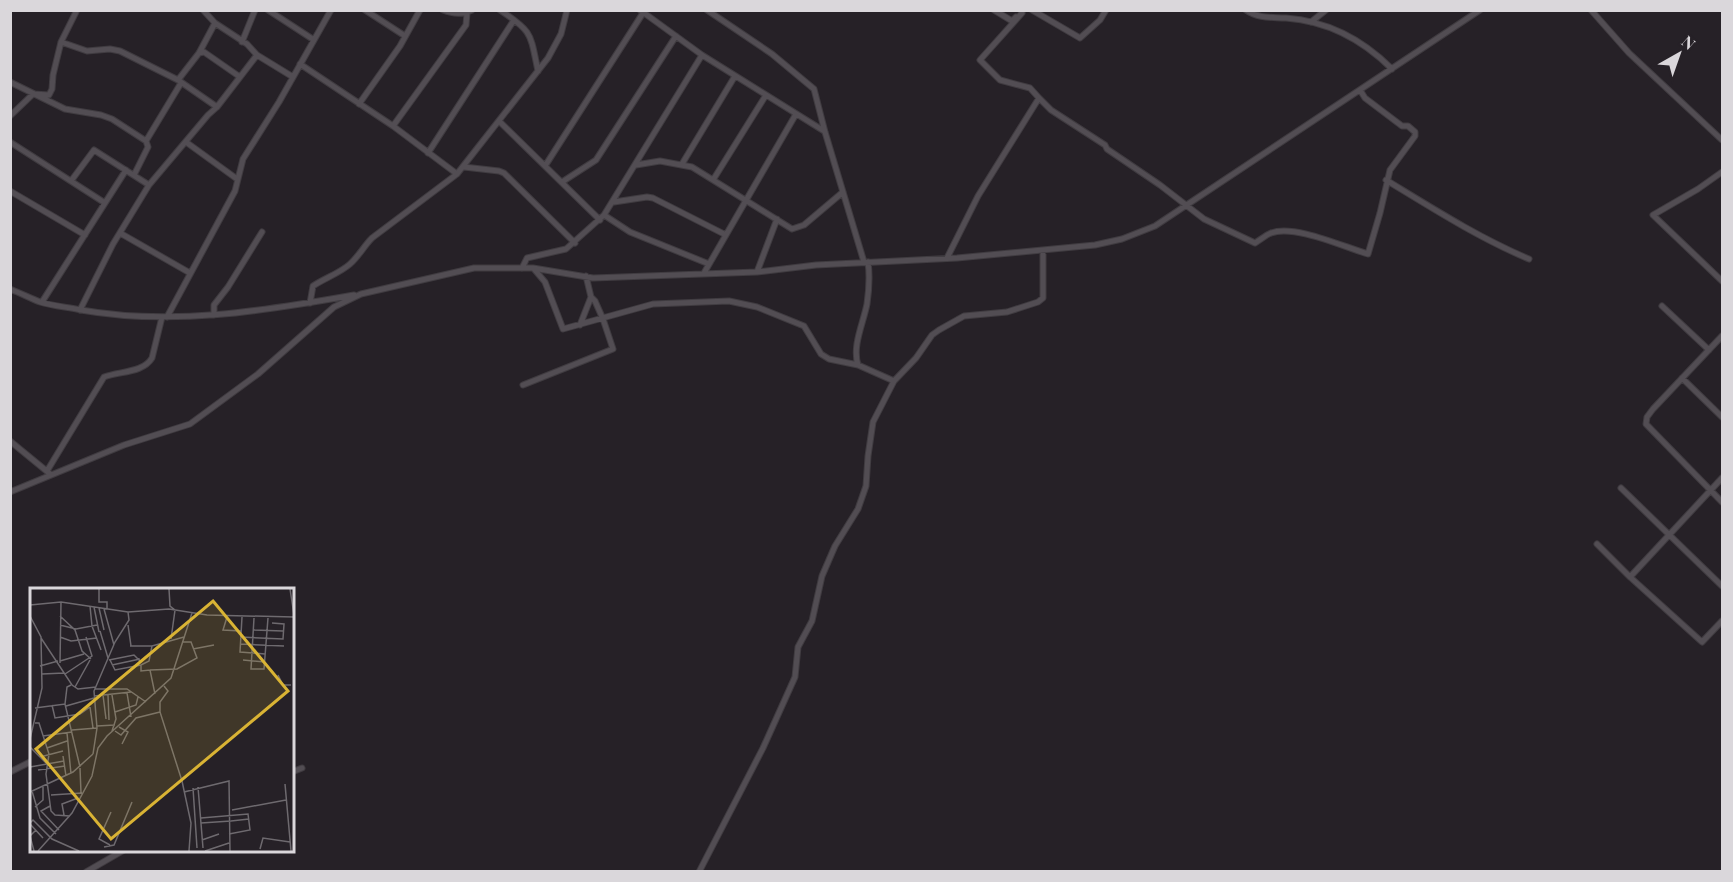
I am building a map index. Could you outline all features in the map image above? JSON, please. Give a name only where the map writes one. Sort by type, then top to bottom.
[{"type":"street","points":[[10,116],[33,94],[49,95],[61,42],[77,10]]},
{"type":"street","points":[[242,42],[255,10]]},
{"type":"street","points":[[49,473],[104,377],[143,367],[149,363],[165,317],[235,191],[243,159],[331,10]]},
{"type":"street","points":[[365,10],[405,36]]},
{"type":"street","points":[[359,104],[420,10]]},
{"type":"street","points":[[393,126],[466,25],[469,12],[452,14],[443,10]]},
{"type":"street","points":[[500,10],[528,30],[538,71]]},
{"type":"street","points":[[310,303],[313,286],[353,262],[372,238],[464,167],[548,58],[561,34],[567,10]]},
{"type":"street","points":[[707,10],[771,54],[814,89],[870,280],[867,305],[857,346],[858,365]]},
{"type":"street","points":[[994,10],[1012,21],[1023,12]]},
{"type":"street","points":[[1032,10],[1080,38],[1100,20],[1106,10]]},
{"type":"street","points":[[1246,10],[1256,17],[1286,18],[1325,24],[1378,55],[1392,69]]},
{"type":"street","points":[[1311,22],[1326,10]]},
{"type":"street","points":[[10,289],[42,303],[103,314],[165,317],[214,315],[310,303],[361,294],[474,268],[532,267],[586,276],[757,272],[816,264],[947,258],[1095,245],[1122,239],[1155,226],[1480,10]]},
{"type":"street","points":[[1591,10],[1629,53],[1722,140]]},
{"type":"street","points":[[204,11],[215,23],[247,44],[257,56],[293,77]]},
{"type":"street","points":[[272,11],[314,40]]},
{"type":"street","points":[[545,166],[642,12],[702,55],[825,132]]},
{"type":"street","points":[[1023,12],[980,60],[999,80],[1030,88],[1051,110],[1105,145],[1107,149],[1187,204],[1204,219],[1255,243],[1271,233],[1286,230],[1368,254],[1380,213],[1386,180],[1400,154],[1415,136],[1415,132],[1408,126],[1402,126],[1365,98],[1360,90]]},
{"type":"street","points":[[428,153],[514,20]]},
{"type":"street","points":[[146,141],[215,23]]},
{"type":"street","points":[[562,182],[596,160],[676,36]]},
{"type":"street","points":[[61,42],[87,51],[110,49],[120,51],[179,82],[217,107]]},
{"type":"street","points":[[199,53],[204,52],[240,77]]},
{"type":"street","points":[[522,268],[527,258],[566,249],[602,217],[614,202],[702,55]]},
{"type":"street","points":[[80,309],[120,233],[149,185],[217,107],[257,56]]},
{"type":"street","points":[[300,64],[393,126],[457,174]]},
{"type":"street","points":[[682,164],[735,76]]},
{"type":"street","points":[[10,82],[64,109],[112,119],[146,141],[148,147],[134,175]]},
{"type":"street","points":[[713,180],[766,95]]},
{"type":"street","points":[[947,258],[978,196],[1039,98]]},
{"type":"street","points":[[704,273],[796,114]]},
{"type":"street","points":[[500,122],[602,217],[630,232],[709,264]]},
{"type":"street","points":[[10,142],[105,203]]},
{"type":"street","points":[[186,142],[237,179]]},
{"type":"street","points":[[71,181],[94,150],[149,185]]},
{"type":"street","points":[[636,165],[660,161],[692,167],[792,229],[804,225],[843,192]]},
{"type":"street","points":[[464,167],[504,173],[574,243]]},
{"type":"street","points":[[42,303],[126,170]]},
{"type":"street","points":[[1722,171],[1698,189],[1653,215],[1722,281]]},
{"type":"street","points":[[1386,180],[1491,241],[1529,259]]},
{"type":"street","points":[[10,191],[85,235]]},
{"type":"street","points":[[614,202],[653,198],[726,235]]},
{"type":"street","points":[[757,272],[777,219]]},
{"type":"street","points":[[214,315],[214,305],[228,287],[262,232]]},
{"type":"street","points":[[120,233],[190,273]]},
{"type":"street","points":[[699,872],[773,729],[795,677],[798,646],[812,621],[822,576],[835,546],[858,509],[866,486],[873,422],[894,381],[916,358],[932,335],[939,330],[970,315],[1007,312],[1038,303],[1043,298],[1043,250]]},
{"type":"street","points":[[532,267],[545,282],[562,328],[653,304],[729,301],[757,307],[804,326],[821,354],[829,359],[858,365],[894,381]]},
{"type":"street","points":[[523,385],[611,351],[613,346],[595,301],[591,297],[586,276]]},
{"type":"street","points":[[12,490],[49,473],[124,445],[190,424],[258,374],[334,307],[361,294]]},
{"type":"street","points":[[580,325],[591,297]]},
{"type":"street","points":[[1662,306],[1709,350]]},
{"type":"street","points":[[1721,339],[1653,409],[1647,417],[1646,424],[1722,502]]},
{"type":"street","points":[[1682,378],[1722,417]]},
{"type":"street","points":[[10,441],[49,473]]},
{"type":"street","points":[[1630,577],[1722,478]]},
{"type":"street","points":[[1622,488],[1722,586]]},
{"type":"street","points":[[1597,544],[1702,642],[1722,621]]},
{"type":"street","points":[[10,772],[30,762]]},
{"type":"street","points":[[294,771],[302,768]]},
{"type":"street","points":[[86,872],[121,852]]}]
